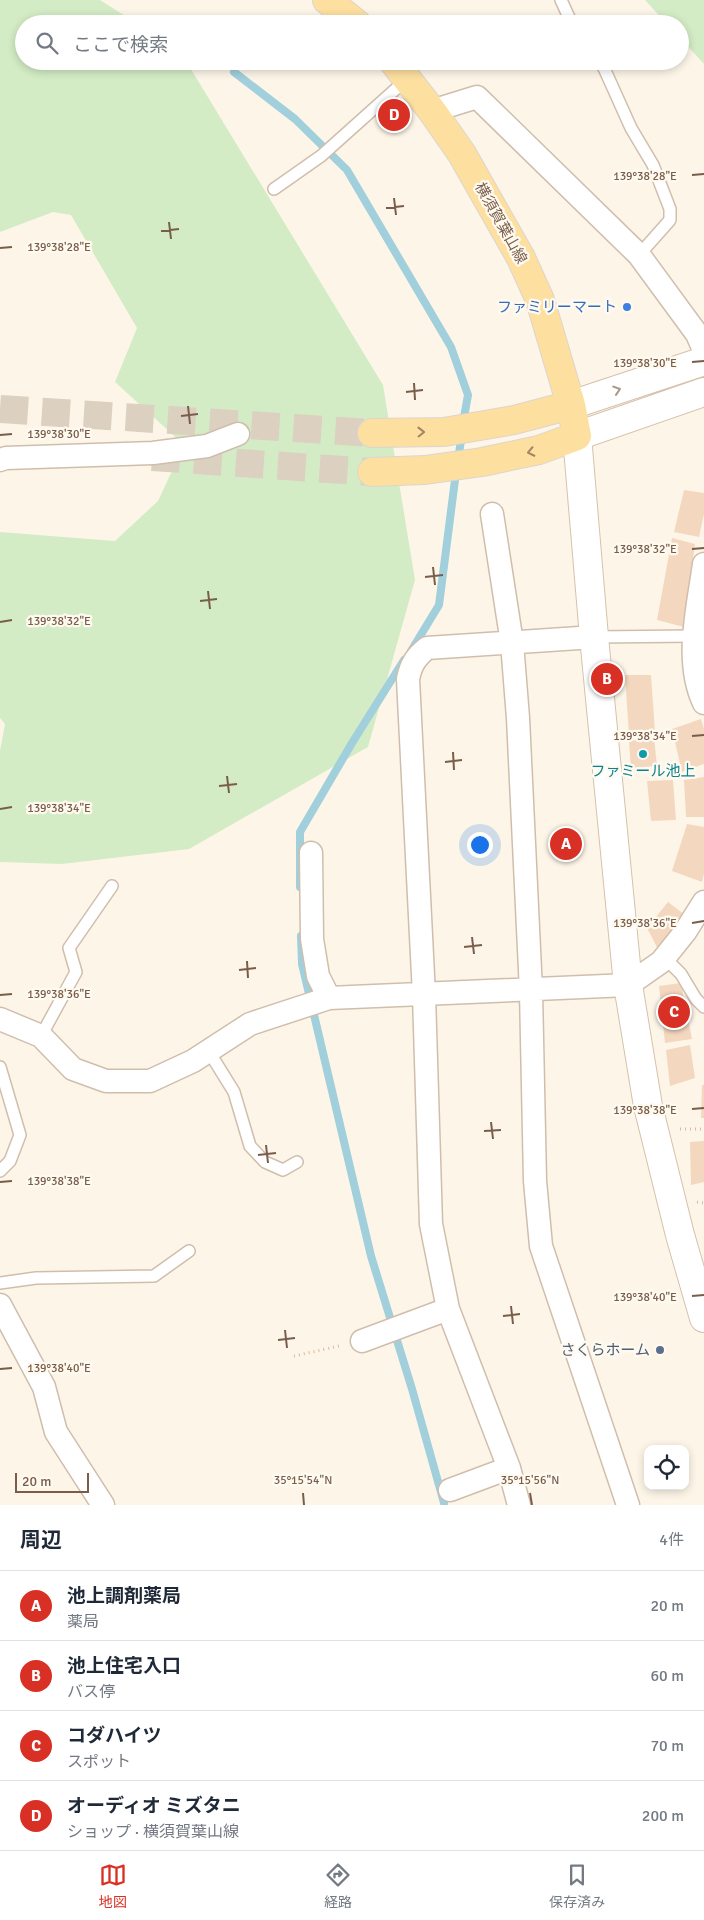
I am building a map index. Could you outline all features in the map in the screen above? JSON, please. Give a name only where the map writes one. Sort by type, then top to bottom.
[{"type":"main road","points":[[327,0],[346,15]]},
{"type":"main road","name":"横須賀葉山線","points":[[400,70],[462,154],[521,258],[540,300],[571,405],[577,436]]},
{"type":"main road","points":[[372,433],[444,432],[514,420],[571,405]]},
{"type":"main road","points":[[372,472],[425,470],[482,462],[539,450],[577,436]]},
{"type":"street","points":[[432,111],[477,97],[639,255],[697,334],[704,350]]},
{"type":"street","points":[[571,405],[704,361]]},
{"type":"street","points":[[704,392],[577,436],[594,637],[628,985],[648,1106],[680,1235],[704,1318]]},
{"type":"street","points":[[0,460],[6,458],[153,453],[207,446],[238,434]]},
{"type":"street","points":[[492,514],[512,643],[518,718],[531,991],[535,1181],[542,1246],[628,1505]]},
{"type":"street","points":[[704,564],[698,624],[698,692],[704,704]]},
{"type":"street","points":[[519,1505],[509,1468],[448,1309],[431,1224],[424,995],[408,679],[410,667],[416,658],[427,648],[594,637]]},
{"type":"street","points":[[311,853],[312,939],[318,976],[329,998]]},
{"type":"street","points":[[0,1019],[41,1036],[73,1069],[106,1081],[150,1081],[193,1061],[250,1024],[329,998],[531,991],[628,985],[661,962],[685,932],[704,902]]},
{"type":"street","points":[[0,1305],[44,1387],[56,1432],[103,1505]]},
{"type":"street","points":[[362,1341],[396,1330],[448,1309]]},
{"type":"street","points":[[450,1490],[509,1468]]},
{"type":"lane","points":[[560,0],[568,15]]},
{"type":"lane","points":[[274,189],[321,156],[400,70]]},
{"type":"lane","points":[[605,70],[631,128],[653,165],[670,209],[670,220],[639,255]]},
{"type":"lane","points":[[594,637],[698,624]]},
{"type":"lane","points":[[41,1036],[76,972],[70,948],[112,886]]},
{"type":"lane","points":[[664,958],[680,974],[696,999],[704,1007]]},
{"type":"lane","points":[[208,1050],[234,1092],[250,1146],[265,1162],[283,1170],[297,1162]]},
{"type":"lane","points":[[0,1067],[20,1135],[10,1161],[0,1172]]},
{"type":"lane","points":[[0,1283],[36,1278],[154,1276],[189,1251]]},
{"type":"path","points":[[294,1356],[362,1341]]},
{"type":"green space","points":[[0,0],[100,0],[124,15],[15,15],[15,70],[191,70],[383,385],[415,580],[368,747],[189,849],[62,864],[0,862],[0,751],[5,724],[0,718],[0,532],[115,541],[158,501],[184,445],[115,382],[137,328],[71,215],[53,212],[0,232]]},
{"type":"green space","points":[[645,0],[704,0],[704,64],[689,48],[689,15],[659,15]]},
{"type":"building","points":[[684,490],[704,493],[704,514],[699,537],[674,532]]},
{"type":"building","points":[[672,538],[695,544],[684,627],[657,620]]},
{"type":"building","points":[[625,675],[651,675],[655,732],[629,735]]},
{"type":"building","points":[[701,719],[704,729],[704,764],[682,772],[672,729]]},
{"type":"building","name":"ファミール池上","points":[[654,737],[657,766],[631,768],[629,741]]},
{"type":"building","points":[[704,777],[704,817],[686,817],[684,780]]},
{"type":"building","points":[[673,780],[676,820],[651,821],[647,781]]},
{"type":"building","points":[[687,824],[704,827],[704,874],[702,882],[672,871]]},
{"type":"building","points":[[668,902],[685,915],[660,953],[647,928]]},
{"type":"building","points":[[681,983],[692,1039],[665,1043],[659,986]]},
{"type":"building","points":[[690,1045],[695,1078],[670,1086],[666,1050]]},
{"type":"building","points":[[702,1085],[704,1085],[704,1118],[701,1118]]},
{"type":"building","points":[[704,1141],[704,1182],[691,1185],[690,1142]]},
{"type":"waterway","points":[[234,72],[295,119],[347,170],[451,347],[468,395],[463,423]]},
{"type":"waterway","points":[[458,460],[462,434]]},
{"type":"waterway","points":[[411,651],[439,605],[456,472]]},
{"type":"waterway","points":[[300,887],[300,832],[352,743],[404,660]]},
{"type":"waterway","points":[[301,936],[302,964],[371,1256],[412,1389],[444,1503]]},
{"type":"tunnel","points":[[0,409],[372,433]]},
{"type":"tunnel","points":[[152,457],[372,472]]},
{"type":"place","name":"オーディオ ミズタニ","points":[[394,115]]},
{"type":"place","name":"ファミリーマート","points":[[627,307]]},
{"type":"place","name":"池上住宅入口","points":[[607,679]]},
{"type":"place","name":"ファミール池上","points":[[643,754]]},
{"type":"place","name":"池上調剤薬局","points":[[566,844]]},
{"type":"place","name":"コダハイツ","points":[[674,1012]]},
{"type":"place","name":"さくらホーム","points":[[660,1350]]}]
